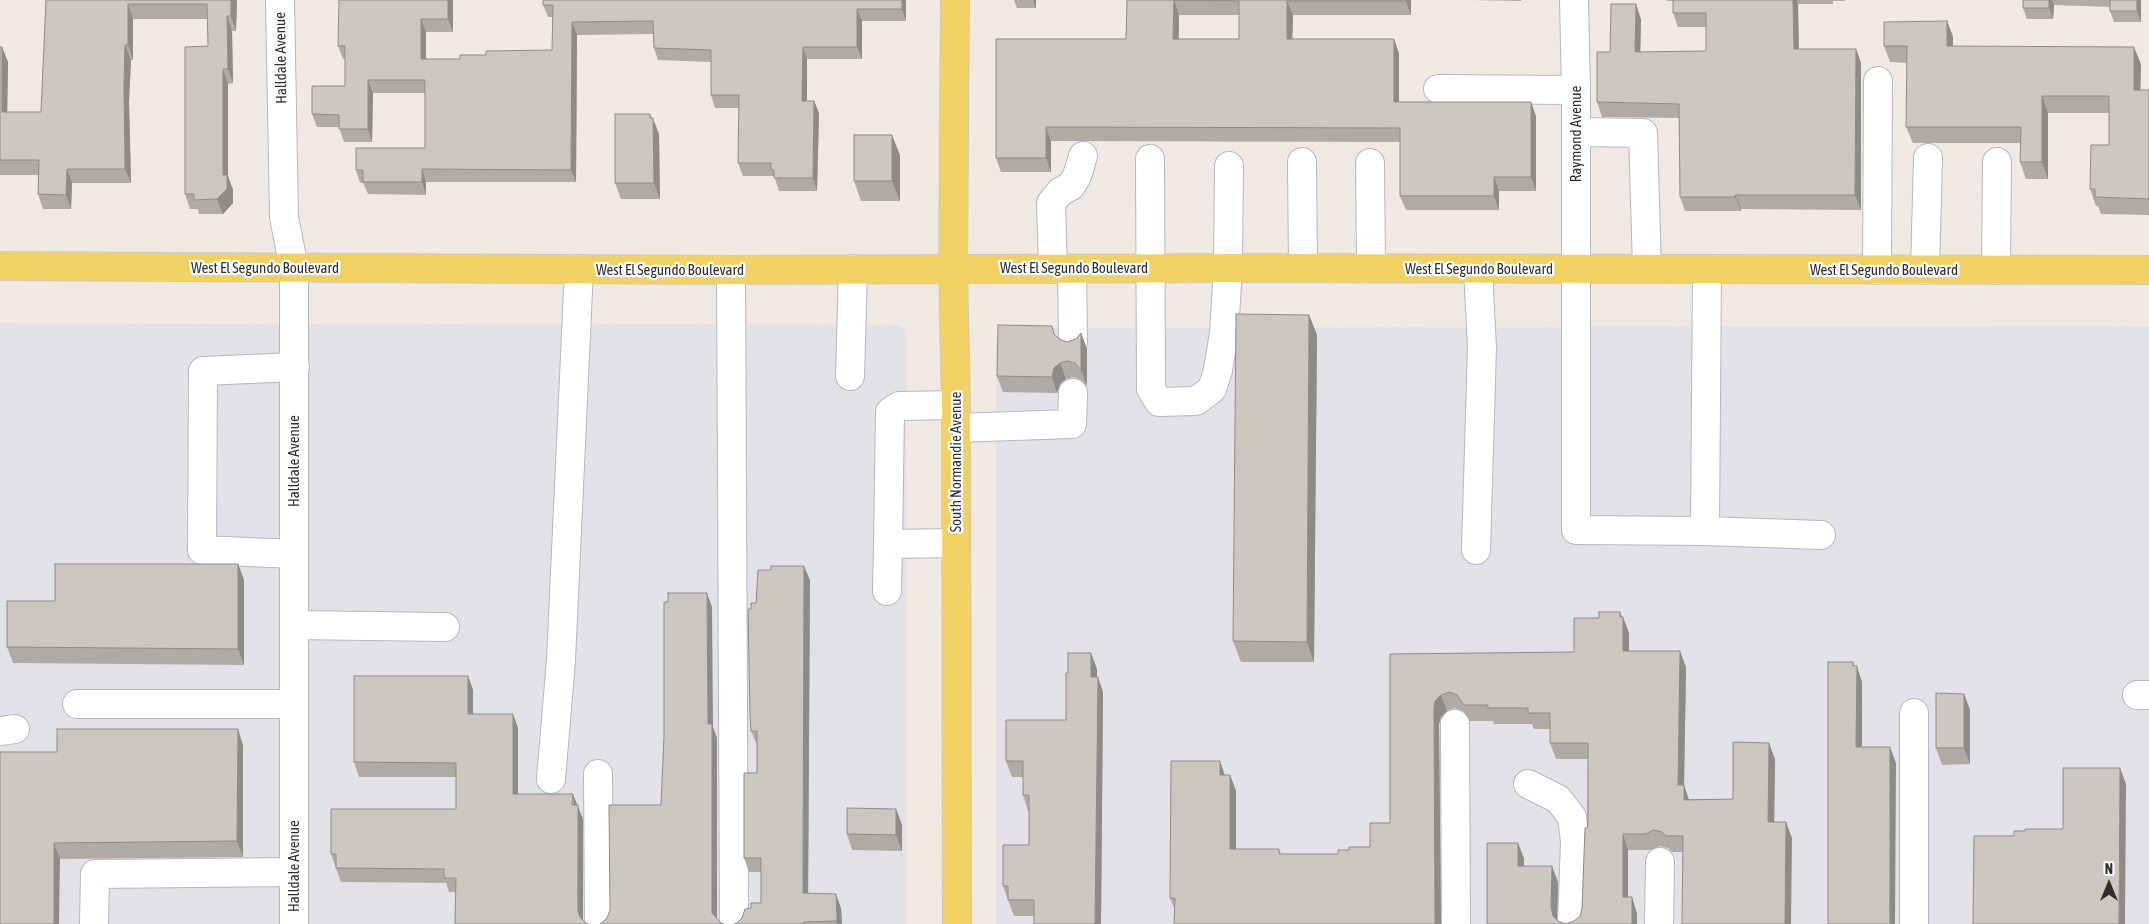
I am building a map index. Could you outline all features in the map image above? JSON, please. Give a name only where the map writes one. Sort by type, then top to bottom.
[{"type":"main road","name":"South Normandie Avenue","points":[[955,0],[953,269],[956,416],[957,924]]},
{"type":"main road","name":"West El Segundo Boulevard","points":[[0,266],[731,270],[1151,268],[2149,270]]},
{"type":"street","name":"Halldale Avenue","points":[[280,0],[284,217],[294,268],[294,924]]},
{"type":"street","name":"Raymond Avenue","points":[[1574,0],[1576,90],[1576,530],[1705,531]]},
{"type":"street","points":[[1877,270],[1878,81]]},
{"type":"street","points":[[1438,89],[1576,90]]},
{"type":"street","points":[[1576,132],[1643,133],[1647,269]]},
{"type":"street","points":[[1073,342],[1063,269],[1051,203],[1060,192],[1071,186],[1077,176],[1084,156]]},
{"type":"street","points":[[1925,270],[1928,158]]},
{"type":"street","points":[[1150,159],[1151,389],[1159,402],[1196,401],[1212,388],[1218,370],[1224,333],[1228,268],[1229,166]]},
{"type":"street","points":[[1302,162],[1302,268]]},
{"type":"street","points":[[1996,270],[1997,162]]},
{"type":"street","points":[[1370,163],[1371,268]]},
{"type":"street","points":[[551,779],[561,660],[579,269]]},
{"type":"street","points":[[850,376],[853,269]]},
{"type":"street","points":[[1476,550],[1482,347],[1478,269]]},
{"type":"street","points":[[1707,269],[1705,531],[1821,535]]},
{"type":"street","points":[[731,270],[734,924]]},
{"type":"street","points":[[294,554],[202,550],[202,530],[203,371],[295,367]]},
{"type":"street","points":[[887,591],[890,412],[899,406],[956,416],[1072,424],[1073,393]]},
{"type":"street","points":[[888,544],[956,543]]},
{"type":"street","points":[[294,626],[445,627]]},
{"type":"street","points":[[77,704],[294,704]]},
{"type":"street","points":[[1914,714],[1914,924]]},
{"type":"street","points":[[1455,724],[1456,924]]},
{"type":"street","points":[[598,774],[599,924]]},
{"type":"street","points":[[1528,784],[1558,798],[1572,817],[1575,842],[1572,924]]},
{"type":"street","points":[[1659,924],[1660,862]]},
{"type":"street","points":[[94,924],[95,874],[294,872]]},
{"type":"shaded area","points":[[0,323],[899,325],[906,329],[906,924],[0,924]]},
{"type":"shaded area","points":[[2149,326],[2149,924],[996,924],[996,343],[1016,328]]},
{"type":"building","points":[[46,0],[231,0],[231,16],[227,16],[228,69],[223,69],[223,175],[227,175],[227,189],[217,199],[194,200],[194,194],[185,194],[185,47],[208,46],[207,4],[128,4],[128,45],[125,45],[124,86],[125,169],[67,169],[66,195],[38,194],[39,160],[0,160],[0,47],[2,47],[2,112],[41,112]]},
{"type":"building","points":[[339,0],[448,0],[448,19],[421,19],[421,59],[460,59],[460,55],[486,55],[486,51],[552,50],[553,5],[543,5],[543,0],[902,0],[902,9],[857,9],[857,47],[803,47],[802,101],[814,101],[813,178],[774,178],[774,170],[771,170],[771,163],[738,163],[739,95],[711,95],[711,50],[654,48],[653,21],[572,22],[571,170],[422,169],[422,182],[363,182],[363,170],[356,170],[356,148],[425,148],[425,80],[368,80],[368,129],[339,129],[339,115],[312,114],[312,86],[345,86],[345,46],[338,46]]},
{"type":"building","points":[[1127,0],[1174,0],[1406,0],[1287,1],[1287,39],[1394,39],[1394,102],[1531,102],[1531,177],[1494,177],[1494,196],[1400,196],[1400,128],[1046,127],[1046,158],[996,158],[996,39],[1126,39]],"holes":[[[1174,0],[1239,1],[1239,39],[1173,39]]]},
{"type":"building","points":[[1673,0],[1793,0],[1794,49],[1856,49],[1855,195],[1680,197],[1679,104],[1597,102],[1597,52],[1610,52],[1611,4],[1636,4],[1635,52],[1706,51],[1706,13],[1673,13]]},
{"type":"building","points":[[2023,0],[2049,0],[2049,8],[2023,8]]},
{"type":"building","points":[[2110,0],[2137,0],[2137,11],[2110,11]]},
{"type":"building","points":[[1947,21],[1947,46],[2134,47],[2134,90],[2149,90],[2149,199],[2095,197],[2095,189],[2090,189],[2091,145],[2109,145],[2109,96],[2042,96],[2042,162],[2020,162],[2021,127],[1906,127],[1907,46],[1884,46],[1884,22]]},
{"type":"building","points":[[615,114],[650,114],[650,118],[653,118],[654,183],[615,183]]},
{"type":"building","points":[[854,135],[892,135],[892,181],[854,181]]},
{"type":"building","points":[[1236,314],[1309,315],[1307,642],[1233,641]]},
{"type":"building","points":[[998,325],[1052,326],[1054,334],[1059,339],[1067,342],[1076,339],[1081,333],[1081,370],[1075,363],[1067,361],[1060,363],[1054,368],[1052,377],[997,376]]},
{"type":"building","points":[[55,564],[238,564],[238,649],[7,647],[7,601],[55,601]]},
{"type":"building","points":[[771,566],[804,566],[803,893],[836,894],[837,921],[804,922],[804,924],[734,924],[742,918],[745,909],[751,908],[751,903],[761,903],[761,858],[744,858],[744,773],[757,773],[757,731],[751,731],[750,716],[748,609],[751,609],[751,603],[756,603],[758,570],[771,570]]},
{"type":"building","points":[[668,593],[707,593],[708,724],[712,724],[712,913],[724,924],[600,924],[607,918],[610,910],[609,805],[661,805],[664,736],[664,602],[668,602]]},
{"type":"building","points":[[1599,612],[1620,612],[1620,617],[1623,617],[1623,651],[1680,651],[1678,785],[1684,785],[1684,800],[1733,799],[1733,742],[1769,743],[1768,822],[1786,822],[1785,924],[1682,924],[1683,836],[1666,836],[1662,832],[1654,830],[1645,834],[1623,834],[1623,897],[1632,897],[1632,924],[1566,924],[1580,916],[1582,909],[1585,828],[1587,828],[1588,823],[1588,743],[1550,743],[1550,713],[1528,713],[1528,708],[1488,708],[1488,705],[1464,705],[1457,695],[1450,692],[1441,695],[1435,701],[1435,924],[1174,924],[1175,898],[1170,898],[1171,761],[1220,761],[1220,775],[1230,775],[1230,849],[1279,849],[1279,854],[1338,854],[1338,850],[1349,850],[1349,847],[1370,847],[1370,823],[1390,823],[1390,654],[1574,652],[1574,618],[1599,618]]},
{"type":"building","points":[[1068,653],[1091,653],[1091,677],[1098,677],[1095,924],[1034,924],[1034,900],[1008,900],[1008,886],[1003,886],[1003,845],[1029,845],[1029,795],[1023,795],[1023,761],[1006,761],[1006,720],[1066,720]]},
{"type":"building","points":[[1828,662],[1853,662],[1853,666],[1857,666],[1856,747],[1890,747],[1890,924],[1828,924]]},
{"type":"building","points":[[354,676],[468,676],[468,714],[513,714],[513,794],[573,794],[572,805],[578,805],[578,911],[580,917],[589,924],[455,924],[456,878],[444,878],[444,869],[336,868],[336,854],[331,854],[331,809],[456,809],[456,763],[354,762]]},
{"type":"building","points":[[1936,693],[1964,694],[1964,748],[1936,748]]},
{"type":"building","points":[[57,729],[238,729],[237,841],[54,843],[54,924],[0,924],[0,752],[57,752]]},
{"type":"building","points":[[2063,768],[2120,768],[2119,924],[1973,924],[1974,836],[2014,836],[2014,831],[2025,831],[2025,829],[2063,829]]},
{"type":"building","points":[[847,808],[896,809],[896,835],[847,834]]},
{"type":"building","points":[[1487,843],[1518,843],[1518,866],[1552,866],[1551,907],[1553,916],[1558,921],[1566,924],[1487,924]]}]
